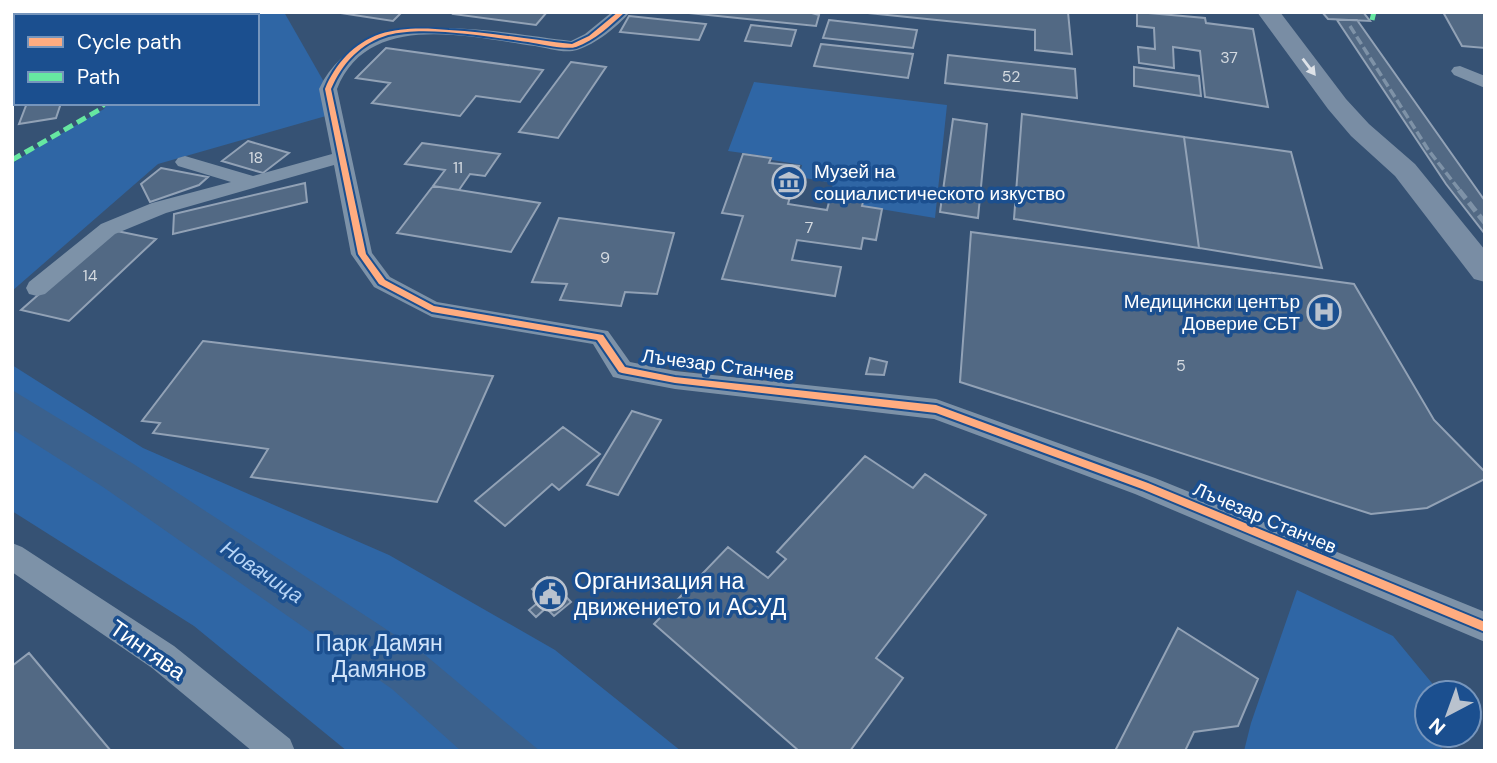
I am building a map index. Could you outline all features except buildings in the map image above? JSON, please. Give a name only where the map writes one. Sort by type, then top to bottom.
[{"type":"main road","points":[[1268,12],[1360,130],[1405,170],[1485,271]]},
{"type":"main road","points":[[1294,12],[1388,132],[1405,170]]},
{"type":"street","name":"Лъчезар Станчев","points":[[622,12],[591,37],[573,46],[428,30],[393,33],[366,44],[334,71],[328,89],[362,254],[382,282],[432,309],[600,337],[622,370],[676,380],[936,410],[1145,486],[1485,627]]},
{"type":"street","points":[[1460,71],[1485,83]]},
{"type":"street","points":[[37,288],[108,229],[159,208],[343,157]]},
{"type":"street","points":[[185,162],[253,182]]},
{"type":"street","name":"Тинтява","points":[[12,556],[163,657],[278,751]]},
{"type":"green space","points":[[284,12],[328,89],[333,114],[158,164],[12,291],[12,164],[107,105],[259,105],[259,14],[135,14]]},
{"type":"green space","points":[[754,82],[947,105],[935,218],[830,198],[833,183],[799,177],[802,165],[772,160],[772,157],[728,151]]},
{"type":"green space","name":"Парк Дамян Дамянов","points":[[12,365],[143,448],[389,555],[555,650],[681,751],[347,751],[194,626],[12,511]]},
{"type":"green space","points":[[1297,590],[1393,636],[1429,679],[1413,679],[1413,749],[1442,751],[1244,751],[1251,723]]},
{"type":"water","name":"Новачица","points":[[12,390],[132,463],[424,654],[540,751],[461,751],[392,689],[103,487],[12,429]]},
{"type":"railway","points":[[1350,26],[1429,151],[1461,192]]},
{"type":"railway","points":[[1459,190],[1485,223]]},
{"type":"marked path","points":[[1372,20],[1374,12]]},
{"type":"marked path","points":[[12,160],[103,105]]},
{"type":"cycle path","points":[[622,12],[591,37],[573,46],[459,32],[415,30],[395,32],[373,39],[345,60],[328,89],[362,254],[382,282],[432,309],[600,337],[622,370],[675,380],[936,409],[1145,486],[1485,627]]},
{"type":"place","name":"Музей на социалистическото изкуство","points":[[789,182]]},
{"type":"place","name":"Медицински център Доверие СБТ","points":[[1324,312]]},
{"type":"place","name":"Организация на движението и АСУД","points":[[550,594]]}]
